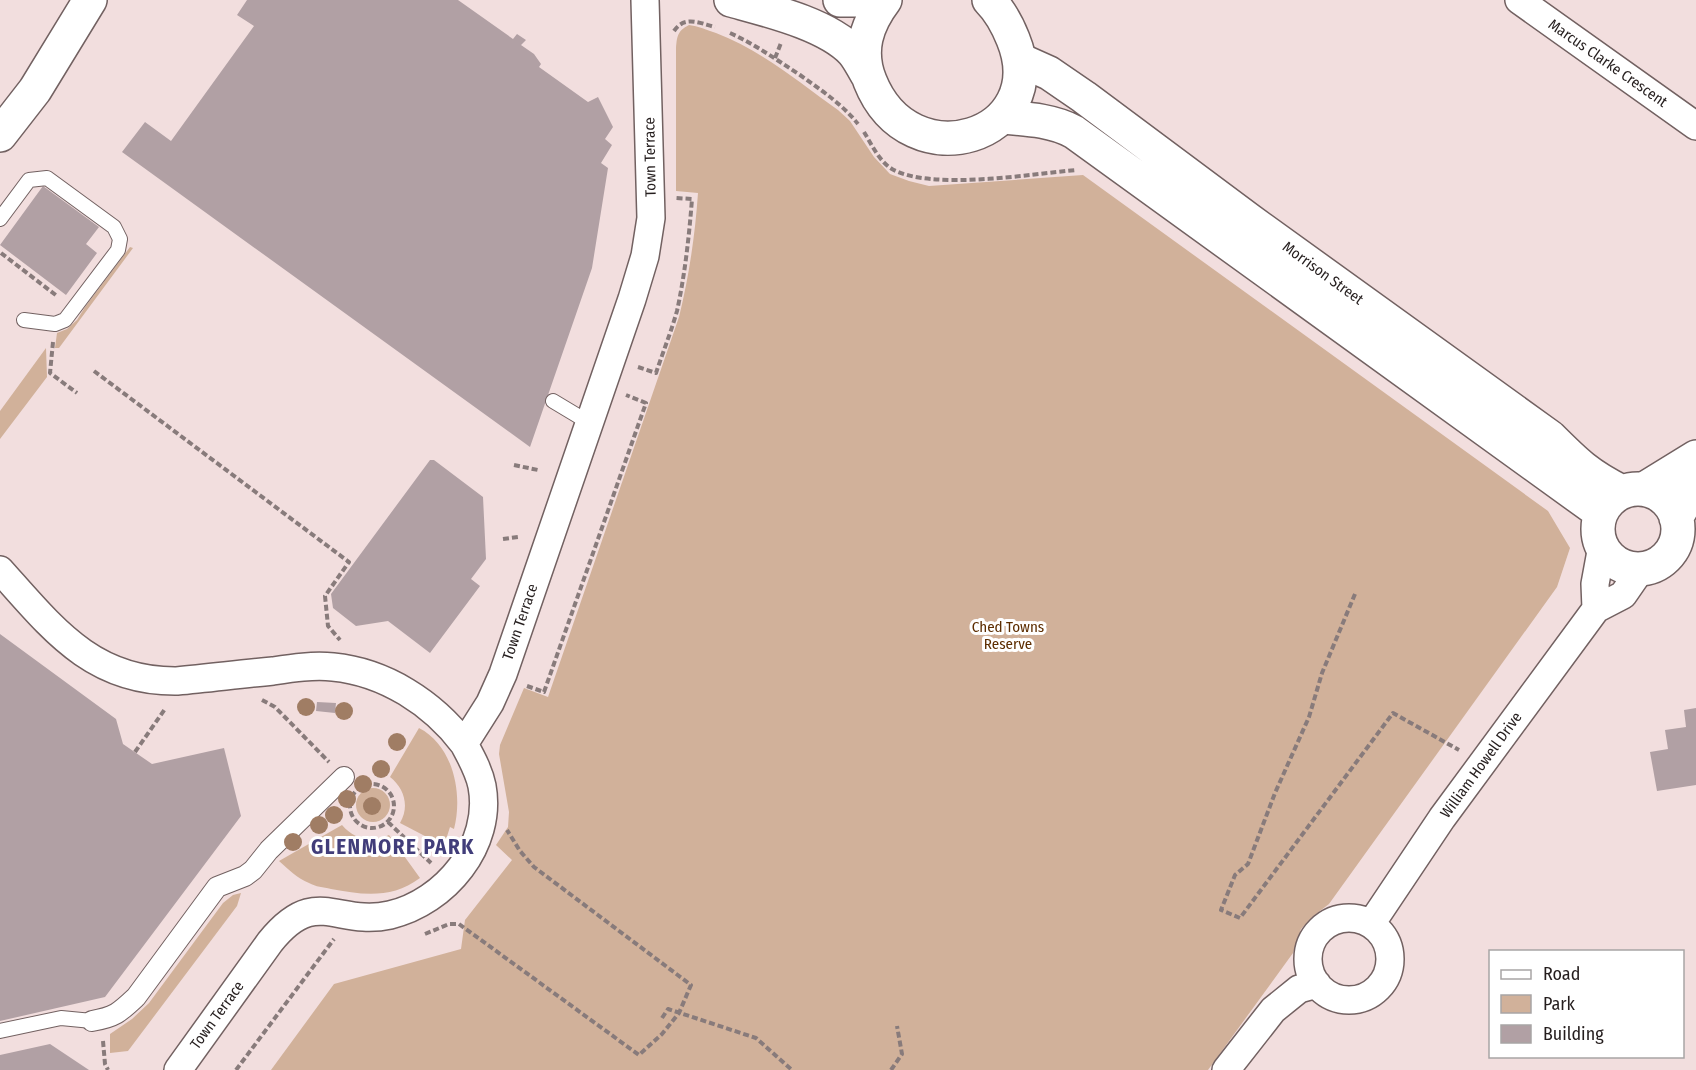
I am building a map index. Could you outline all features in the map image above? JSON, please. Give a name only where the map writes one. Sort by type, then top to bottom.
[{"type":"street","points":[[0,135],[35,90],[90,0]]},
{"type":"street","name":"Town Terrace","points":[[178,1070],[270,942],[287,923],[305,914],[321,910],[362,917],[390,915],[422,904],[447,884],[459,870],[471,849],[477,835],[483,808],[482,787],[464,744],[490,703],[503,674],[639,278],[649,233],[645,0]]},
{"type":"street","points":[[840,0],[873,0]]},
{"type":"street","points":[[885,0],[869,23],[864,41],[864,59],[868,76],[876,96],[890,115],[911,129],[927,136],[961,138],[976,134],[1002,117],[1017,92],[1021,76],[1020,60],[1000,8]]},
{"type":"street","name":"Marcus Clarke Crescent","points":[[1519,0],[1696,126]]},
{"type":"street","points":[[724,14],[812,26],[853,52],[868,76]]},
{"type":"street","name":"Morrison Street","points":[[1020,60],[1049,73],[1091,102],[1550,437],[1582,469],[1622,498]]},
{"type":"street","name":"Morrison Street","points":[[1002,117],[1047,122],[1074,132],[1622,498]]},
{"type":"street","points":[[1622,498],[1655,493],[1665,499],[1672,508],[1678,532],[1674,546],[1666,557],[1655,565],[1641,569],[1617,563],[1608,556],[1602,546],[1598,536],[1598,524],[1622,498],[1696,457]]},
{"type":"street","points":[[1676,518],[1696,484]]},
{"type":"street","points":[[1596,609],[1595,584],[1602,546]]},
{"type":"street","name":"William Howell Drive","points":[[1371,924],[1442,818],[1596,609],[1623,595],[1641,569]]},
{"type":"street","points":[[0,570],[65,640],[85,655],[120,673],[159,681],[177,681],[308,667],[331,666],[350,669],[388,682],[408,693],[446,722],[464,744]]},
{"type":"street","points":[[92,1021],[112,1017],[124,1009],[136,997],[217,887],[234,881],[253,870],[269,850],[344,777]]},
{"type":"street","points":[[1343,918],[1358,918],[1371,924],[1382,934],[1389,946],[1391,961],[1388,973],[1381,985],[1370,994],[1357,999],[1342,999],[1328,993],[1317,984],[1310,971],[1308,957],[1311,943],[1318,932],[1330,922],[1343,918]]},
{"type":"street","points":[[1226,1070],[1273,1010],[1299,989],[1317,984]]},
{"type":"lane","points":[[0,219],[28,180],[47,178],[114,227],[120,239],[118,250],[65,320],[56,324],[24,320]]},
{"type":"lane","points":[[553,401],[588,422]]},
{"type":"lane","points":[[0,1031],[61,1018],[92,1021]]},
{"type":"path","points":[[670,37],[676,27],[686,21],[724,14]]},
{"type":"path","points":[[727,32],[763,49],[839,104],[860,125],[880,158],[891,168],[902,173],[936,180],[962,180],[1081,170]]},
{"type":"path","points":[[1,253],[58,297],[57,305]]},
{"type":"path","points":[[53,347],[50,373],[77,393]]},
{"type":"path","points":[[94,370],[349,562],[325,596],[328,626],[342,642]]},
{"type":"path","points":[[520,683],[544,692],[556,659],[646,403],[622,393]]},
{"type":"path","points":[[514,465],[538,470]]},
{"type":"path","points":[[502,539],[518,537]]},
{"type":"path","points":[[1355,594],[1322,673],[1309,717],[1275,793],[1248,864],[1235,874],[1221,910],[1240,918],[1393,713],[1460,750]]},
{"type":"path","points":[[135,752],[165,709]]},
{"type":"path","points":[[371,784],[386,788],[394,801],[392,816],[388,822],[382,826],[368,828],[356,821],[350,809],[357,790],[371,784]]},
{"type":"path","points":[[388,822],[436,868]]},
{"type":"path","points":[[420,936],[448,924],[459,924],[639,1055],[662,1034],[679,1013],[691,985],[534,867],[519,851],[511,834],[502,824]]},
{"type":"path","points":[[236,1070],[333,940],[341,934]]},
{"type":"path","points":[[662,1018],[668,1009],[756,1038],[792,1070]]},
{"type":"path","points":[[891,1070],[902,1054],[897,1026]]},
{"type":"path","points":[[104,1048],[105,1064],[108,1070]]},
{"type":"green space","name":"Ched Towns Reserve","points":[[689,25],[716,33],[749,48],[838,110],[850,121],[874,157],[890,174],[929,186],[1083,175],[1548,511],[1570,548],[1557,587],[1329,904],[1301,929],[1293,953],[1208,1070],[271,1070],[334,984],[461,949],[465,920],[512,860],[496,845],[508,827],[509,812],[499,754],[500,745],[524,688],[548,697],[683,302],[698,193],[676,191],[676,49],[678,35]]},
{"type":"green space","points":[[130,247],[133,248],[59,348],[55,348],[57,333],[67,329],[77,320]]},
{"type":"green space","points":[[46,348],[47,377],[0,439],[0,411]]},
{"type":"green space","points":[[419,728],[431,736],[440,747],[453,772],[457,816],[454,829],[450,827],[444,846],[400,823],[405,810],[404,798],[399,786],[390,777]]},
{"type":"green space","points":[[373,788],[385,793],[390,805],[385,817],[373,822],[361,817],[356,805],[361,793]]},
{"type":"green space","points":[[342,825],[352,834],[364,839],[376,839],[389,835],[420,878],[409,885],[388,892],[354,893],[312,884],[297,876],[279,861]]},
{"type":"green space","points":[[241,893],[237,906],[128,1051],[110,1053],[110,1034],[132,1019],[149,1003],[223,903],[233,895]]},
{"type":"building","points":[[247,0],[458,0],[513,39],[517,34],[526,40],[521,45],[534,54],[541,64],[539,67],[588,102],[598,97],[613,127],[605,139],[612,145],[601,163],[608,168],[592,268],[530,447],[122,152],[145,122],[171,141],[254,26],[237,15]]},
{"type":"building","points":[[43,186],[99,227],[86,244],[97,253],[66,295],[0,245]]},
{"type":"building","points":[[430,460],[434,460],[483,497],[486,559],[471,579],[480,586],[430,653],[388,621],[356,626],[333,608],[331,594]]},
{"type":"building","points":[[0,634],[116,719],[123,744],[152,764],[224,748],[241,816],[105,997],[0,1021]]},
{"type":"building","points":[[317,702],[336,703],[335,713],[316,711]]},
{"type":"building","points":[[1696,708],[1696,785],[1657,791],[1650,752],[1668,749],[1665,730],[1686,727],[1684,710]]},
{"type":"building","points":[[50,1044],[89,1070],[0,1070],[0,1055]]},
{"type":"district","name":"GLENMORE PARK","points":[[393,847]]}]
